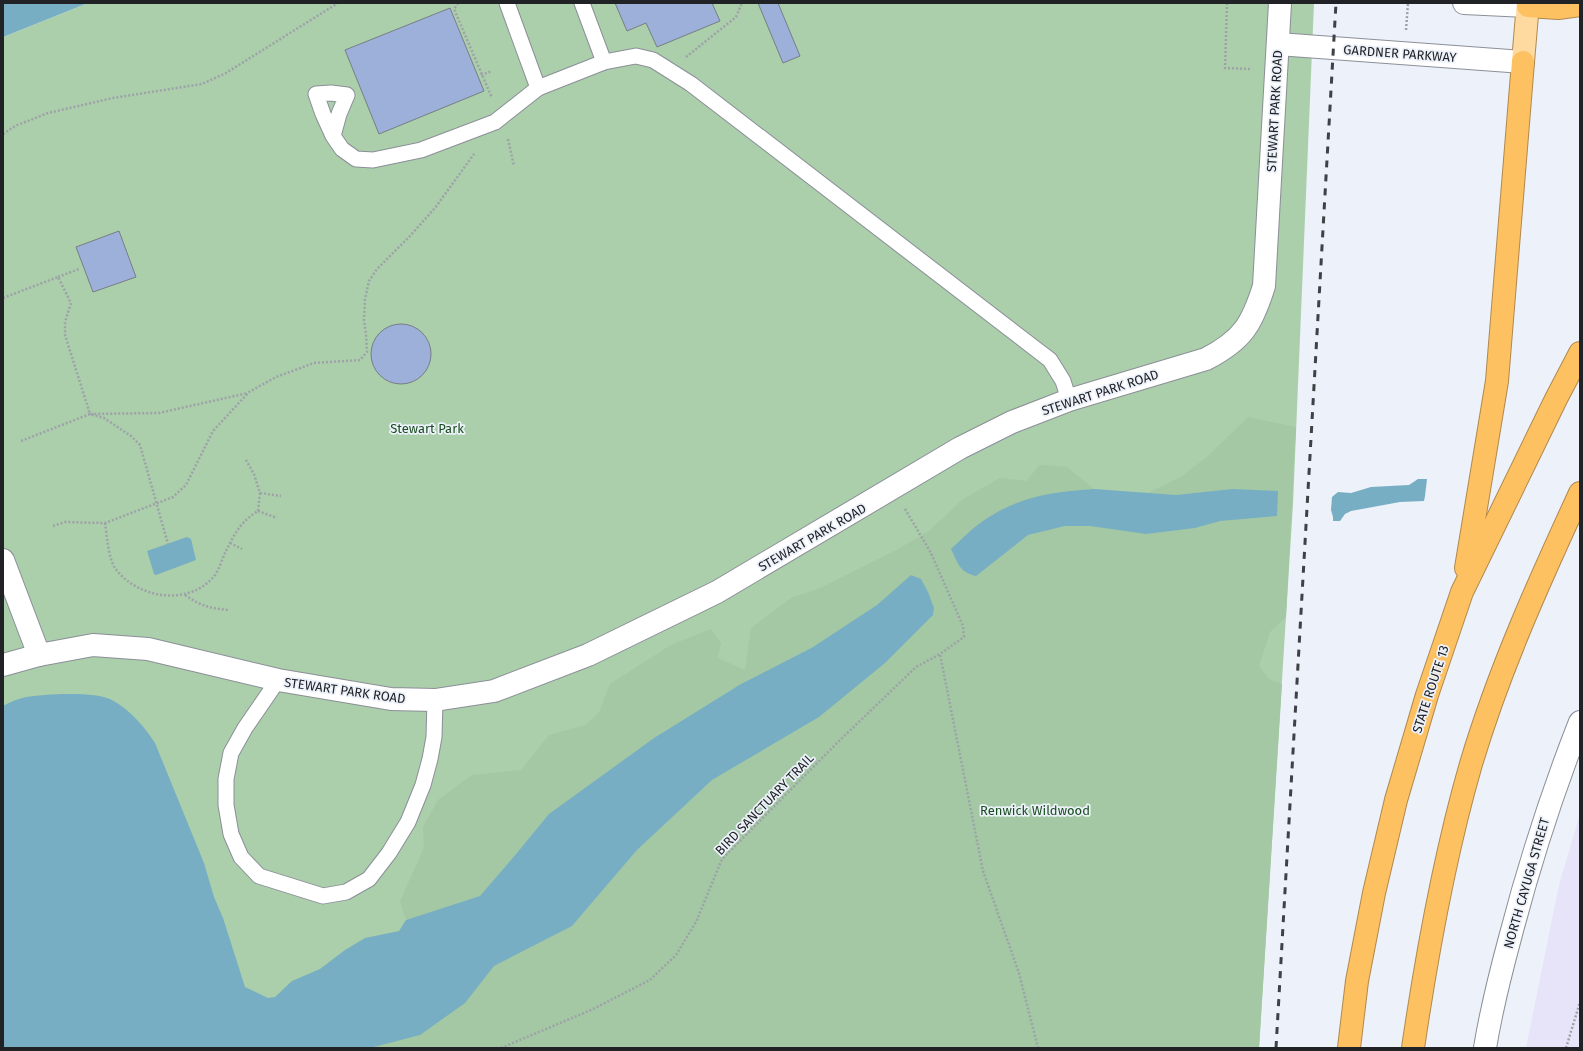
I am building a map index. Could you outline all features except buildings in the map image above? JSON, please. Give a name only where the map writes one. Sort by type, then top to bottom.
[{"type":"highway","points":[[1528,5],[1558,8],[1580,5]]},
{"type":"highway","points":[[1462,592],[1496,381],[1523,62]]},
{"type":"highway","name":"STATE ROUTE 13","points":[[1349,1048],[1358,974],[1374,893],[1396,800],[1427,695],[1462,592],[1556,398],[1580,353]]},
{"type":"highway","points":[[1413,1048],[1429,946],[1447,858],[1471,765],[1493,696],[1521,624],[1580,493]]},
{"type":"main road","points":[[1523,62],[1528,5]]},
{"type":"street","name":"STEWART PARK ROAD","points":[[3,665],[39,655],[93,645],[148,649],[278,680],[391,699],[435,700],[494,691],[588,655],[717,592],[967,445],[1012,422],[1069,400],[1206,359],[1223,351],[1239,338],[1249,325],[1258,306],[1264,286],[1280,3]]},
{"type":"street","points":[[1464,3],[1528,5]]},
{"type":"street","name":"GARDNER PARKWAY","points":[[1278,44],[1523,62]]},
{"type":"street","points":[[3,560],[39,655]]},
{"type":"street","name":"NORTH CAYUGA STREET","points":[[1485,1048],[1500,977],[1526,877],[1546,814],[1580,722]]},
{"type":"lane","points":[[507,3],[538,88]]},
{"type":"lane","points":[[582,3],[604,62]]},
{"type":"lane","points":[[333,136],[342,149],[356,159],[373,160],[421,150],[495,122],[538,88],[604,62],[636,56],[653,60],[672,71],[1050,360],[1063,381],[1069,400]]},
{"type":"lane","points":[[278,680],[245,728],[231,753],[226,779],[226,805],[231,834],[241,857],[258,876],[323,896],[346,892],[369,879],[389,853],[408,822],[423,784],[430,759],[434,737],[435,700]]},
{"type":"path","points":[[3,134],[15,126],[48,113],[113,98],[202,84],[226,73],[338,3]]},
{"type":"path","points":[[21,441],[90,414],[159,413],[249,392],[276,377],[314,363],[360,360],[367,352],[364,320],[365,298],[369,281],[377,269],[435,208],[495,122],[495,106],[454,9],[458,3]]},
{"type":"path","points":[[672,71],[696,49],[736,17],[742,3]]},
{"type":"path","points":[[1227,3],[1225,68],[1257,69]]},
{"type":"path","points":[[1406,32],[1408,3]]},
{"type":"path","points":[[481,75],[492,72]]},
{"type":"path","points":[[495,122],[507,132],[514,166]]},
{"type":"path","points":[[3,298],[79,269]]},
{"type":"path","points":[[58,277],[71,303],[65,322],[65,335],[90,414]]},
{"type":"path","points":[[53,526],[66,522],[105,523],[173,497],[186,485],[213,431],[249,392]]},
{"type":"path","points":[[90,414],[104,418],[131,436],[140,446],[155,503],[168,544]]},
{"type":"path","points":[[105,523],[108,546],[114,567],[129,583],[146,592],[162,596],[184,594],[202,588],[216,575],[230,543],[243,522],[258,511],[260,493],[254,474],[246,460]]},
{"type":"path","name":"BIRD SANCTUARY TRAIL","points":[[501,1048],[591,1010],[650,980],[676,955],[696,922],[722,859],[837,743],[916,667],[940,654],[964,637],[963,626],[931,553],[894,489]]},
{"type":"path","points":[[260,493],[281,496]]},
{"type":"path","points":[[258,511],[277,518]]},
{"type":"path","points":[[230,543],[242,548]]},
{"type":"path","points":[[184,594],[199,605],[215,609],[228,610]]},
{"type":"path","points":[[940,654],[983,871],[1019,973],[1038,1048]]},
{"type":"path","points":[[1566,1048],[1580,1002]]},
{"type":"shaded area","points":[[1580,814],[1580,1048],[1526,1048],[1559,885]]},
{"type":"green space","name":"Stewart Park","points":[[88,3],[1314,3],[1293,504],[1259,1048],[3,1048],[3,37]]},
{"type":"green space","name":"Renwick Wildwood","points":[[1248,417],[1296,427],[1286,617],[1270,632],[1259,666],[1269,679],[1282,684],[1259,1048],[370,1048],[420,1034],[467,1000],[494,966],[572,926],[637,850],[712,780],[819,717],[934,608],[921,579],[911,575],[877,605],[816,645],[741,684],[654,738],[547,817],[480,896],[406,920],[400,901],[424,848],[423,827],[438,800],[472,775],[521,770],[549,735],[586,725],[599,712],[610,684],[671,645],[711,629],[721,643],[718,658],[745,670],[751,628],[791,598],[820,588],[898,549],[929,531],[963,499],[1000,478],[1027,481],[1039,465],[1067,467],[1094,489],[1055,492],[976,576],[1028,535],[1065,526],[1090,526],[1146,534],[1195,528],[1220,521],[1277,516],[1232,489],[1176,495],[1148,493],[1182,476],[1207,457]]},
{"type":"water","points":[[3,3],[88,3],[3,37]]},
{"type":"water","points":[[1418,479],[1427,479],[1424,501],[1400,502],[1351,511],[1345,514],[1340,521],[1333,521],[1331,510],[1332,497],[1338,492],[1351,493],[1371,487],[1409,485]]},
{"type":"water","points":[[1094,489],[1176,495],[1232,489],[1278,491],[1277,516],[1220,521],[1195,528],[1146,534],[1090,526],[1065,526],[1028,535],[976,576],[962,569],[951,549],[974,527],[1010,506],[1050,494]]},
{"type":"water","points":[[187,537],[191,539],[196,560],[156,575],[154,574],[147,551]]},
{"type":"water","points":[[911,575],[921,579],[934,608],[933,615],[885,663],[819,717],[712,780],[637,850],[572,926],[494,966],[465,1003],[420,1035],[370,1048],[3,1048],[3,706],[26,697],[34,696],[57,694],[94,695],[104,697],[119,704],[136,719],[155,743],[204,863],[245,987],[268,998],[275,997],[292,981],[320,969],[345,950],[365,938],[399,931],[406,920],[480,896],[549,814],[654,738],[741,684],[813,647],[877,605]]},
{"type":"railway","points":[[1276,1048],[1336,3]]}]
